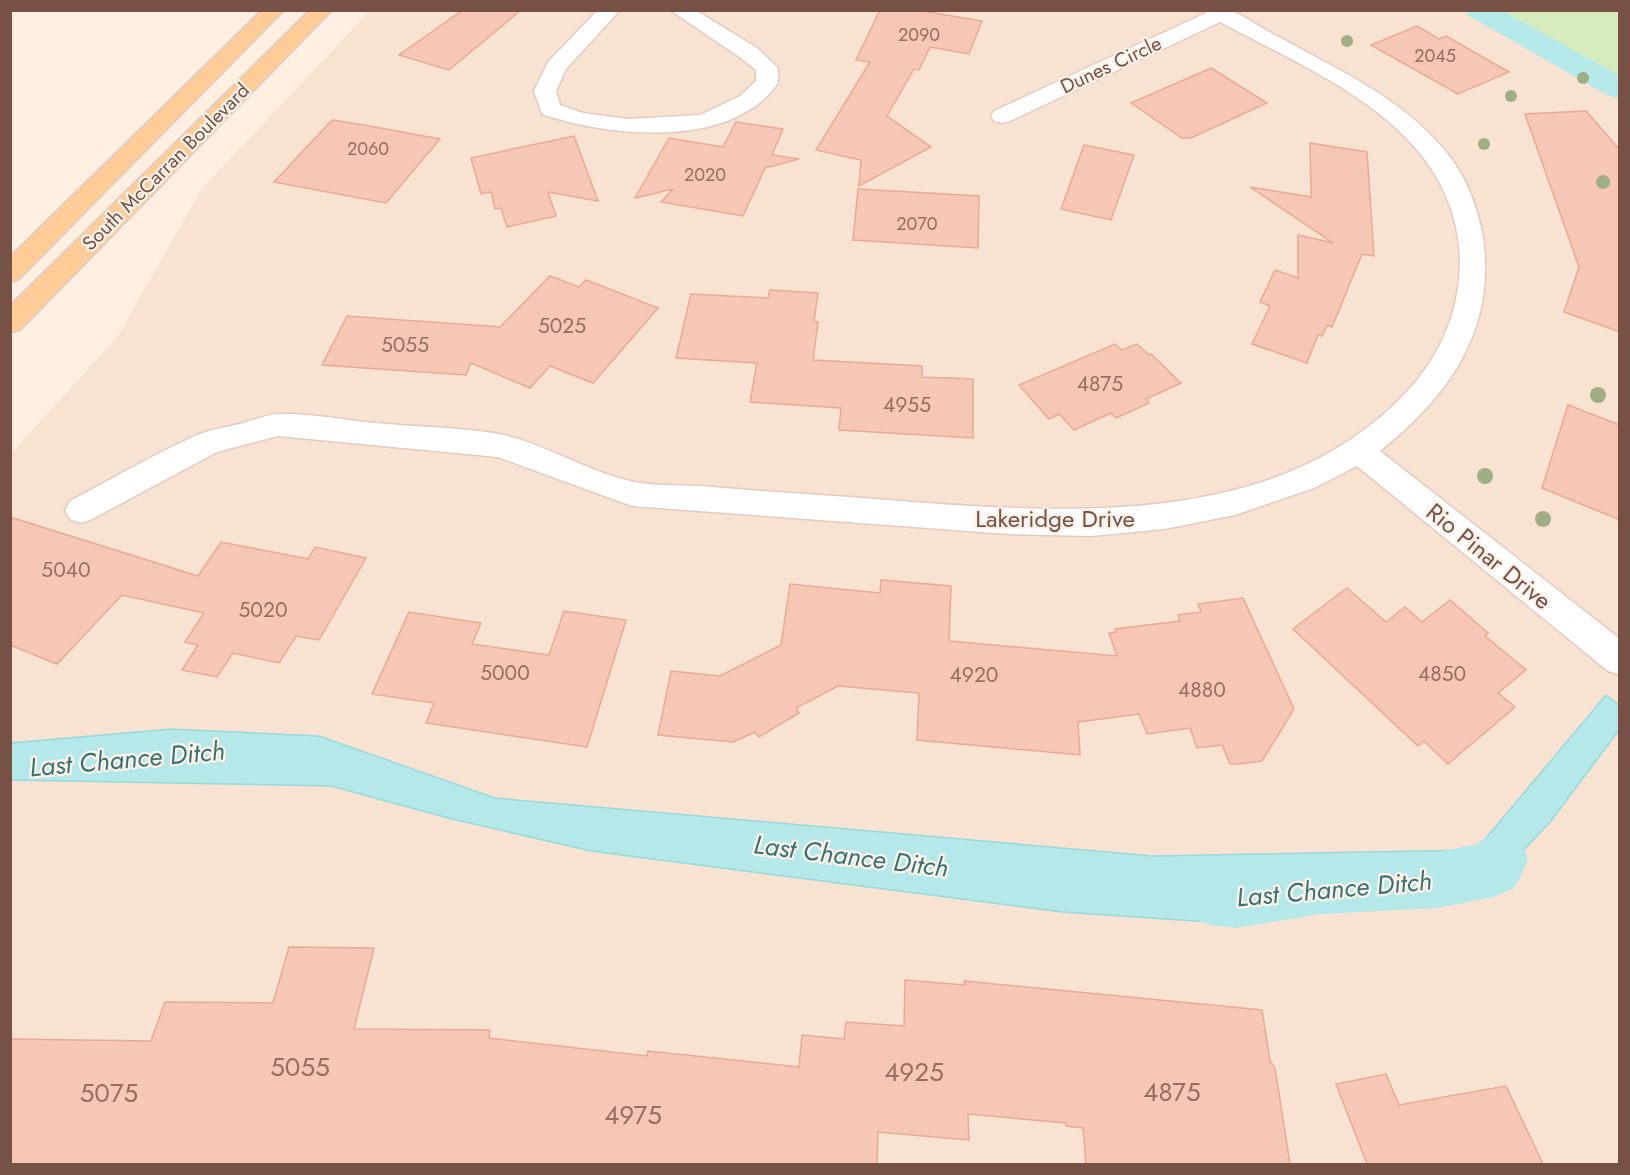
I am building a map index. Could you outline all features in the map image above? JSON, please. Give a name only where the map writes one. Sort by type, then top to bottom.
[{"type":"main road","name":"South McCarran Boulevard","points":[[10,273],[274,10]]},
{"type":"main road","name":"South McCarran Boulevard","points":[[10,323],[322,10]]},
{"type":"street","points":[[610,10],[556,67],[545,91],[550,109],[579,119],[628,126],[704,122],[748,101],[767,83],[767,68],[749,53],[680,10]]},
{"type":"street","name":"Dunes Circle","points":[[1002,116],[1217,12]]},
{"type":"street","name":"Lakeridge Drive","points":[[81,510],[209,443],[278,425],[500,446],[632,494],[1009,520],[1091,523],[1165,516],[1235,502],[1304,479],[1359,451],[1402,417],[1436,379],[1458,340],[1470,301],[1473,261],[1468,222],[1456,187],[1438,158],[1415,132],[1389,110],[1356,88],[1217,12]]},
{"type":"street","name":"Rio Pinar Drive","points":[[1359,451],[1620,660]]},
{"type":"shaded area","points":[[370,11],[1488,11],[1619,86],[1619,1164],[11,1164],[10,455],[118,336],[201,190]]},
{"type":"green space","points":[[1488,11],[1619,11],[1619,86]]},
{"type":"water","points":[[1472,11],[1494,11],[1619,79],[1619,88]]},
{"type":"water","points":[[1606,695],[1619,705],[1619,730],[1551,821],[1501,874],[1275,892],[1240,924],[1062,912],[591,851],[452,819],[331,786],[11,780],[11,743],[171,729],[319,736],[495,798],[1153,856],[1476,850]]},
{"type":"building","points":[[463,10],[521,10],[449,70],[399,55]]},
{"type":"building","points":[[880,10],[917,10],[982,21],[969,54],[930,47],[919,70],[914,69],[887,116],[931,147],[859,186],[861,160],[816,150],[870,62],[856,60]]},
{"type":"building","points":[[1417,26],[1439,39],[1446,36],[1509,72],[1458,94],[1371,45]]},
{"type":"building","points":[[1211,68],[1267,103],[1191,138],[1182,138],[1131,103]]},
{"type":"building","points":[[1586,111],[1620,150],[1620,332],[1564,312],[1579,267],[1525,114]]},
{"type":"building","points":[[332,120],[440,139],[386,203],[274,182]]},
{"type":"building","points":[[736,122],[783,129],[772,155],[799,159],[765,168],[743,216],[661,202],[673,189],[635,198],[669,138],[723,147]]},
{"type":"building","points":[[574,136],[598,201],[548,192],[556,216],[507,227],[501,208],[495,209],[491,192],[481,194],[471,158]]},
{"type":"building","points":[[1310,143],[1367,152],[1374,256],[1362,254],[1332,327],[1327,325],[1322,336],[1318,335],[1307,363],[1252,344],[1270,306],[1260,302],[1275,270],[1298,278],[1298,235],[1333,243],[1250,187],[1311,197]]},
{"type":"building","points":[[1084,145],[1134,155],[1111,220],[1061,209]]},
{"type":"building","points":[[858,189],[979,196],[978,248],[853,240]]},
{"type":"building","points":[[550,276],[579,287],[586,280],[658,308],[593,383],[550,366],[530,388],[471,363],[466,375],[322,365],[347,316],[500,327]]},
{"type":"building","points":[[770,290],[818,293],[814,321],[818,322],[813,360],[922,366],[922,377],[973,379],[973,438],[839,430],[841,408],[750,402],[757,363],[676,358],[691,294],[768,298]]},
{"type":"building","points":[[1115,344],[1122,350],[1137,344],[1149,355],[1151,354],[1181,383],[1146,399],[1149,403],[1116,418],[1111,413],[1074,430],[1059,414],[1049,419],[1019,385]]},
{"type":"building","points":[[1568,405],[1620,425],[1620,520],[1542,488]]},
{"type":"building","points":[[10,517],[198,576],[221,542],[308,559],[315,547],[366,558],[319,640],[296,636],[279,663],[233,653],[217,677],[182,670],[198,645],[185,642],[204,613],[122,595],[57,664],[10,645]]},
{"type":"building","points":[[881,580],[951,586],[949,641],[1117,656],[1109,633],[1116,632],[1115,629],[1180,621],[1178,615],[1201,612],[1198,604],[1243,598],[1294,709],[1262,761],[1238,764],[1230,764],[1222,745],[1197,748],[1190,728],[1147,734],[1139,714],[1078,722],[1080,755],[917,740],[919,693],[838,686],[796,708],[799,713],[759,737],[755,732],[733,742],[658,735],[671,671],[720,676],[781,645],[790,584],[880,593]]},
{"type":"building","points":[[1347,588],[1386,622],[1405,607],[1422,622],[1450,600],[1488,633],[1485,636],[1526,670],[1498,693],[1515,707],[1448,764],[1424,741],[1418,746],[1293,629]]},
{"type":"building","points":[[564,611],[626,620],[587,747],[426,723],[434,703],[372,694],[409,612],[481,623],[472,644],[549,655]]},
{"type":"building","points":[[289,947],[374,948],[354,1029],[490,1030],[489,1038],[647,1056],[648,1051],[799,1067],[802,1035],[844,1039],[846,1022],[904,1026],[905,980],[965,985],[964,981],[1262,1010],[1270,1061],[1275,1068],[1290,1164],[1086,1164],[1083,1128],[1066,1126],[1066,1123],[968,1114],[969,1140],[878,1132],[877,1164],[10,1164],[10,1039],[151,1041],[165,1002],[273,1003]]},
{"type":"building","points":[[1386,1074],[1399,1105],[1506,1086],[1543,1164],[1367,1164],[1336,1084]]},
{"type":"waterway","name":"Last Chance Ditch","points":[[1479,10],[1620,89]]},
{"type":"waterway","name":"Last Chance Ditch","points":[[1210,897],[1236,900],[1321,886],[1438,880],[1493,869],[1501,859]]}]
